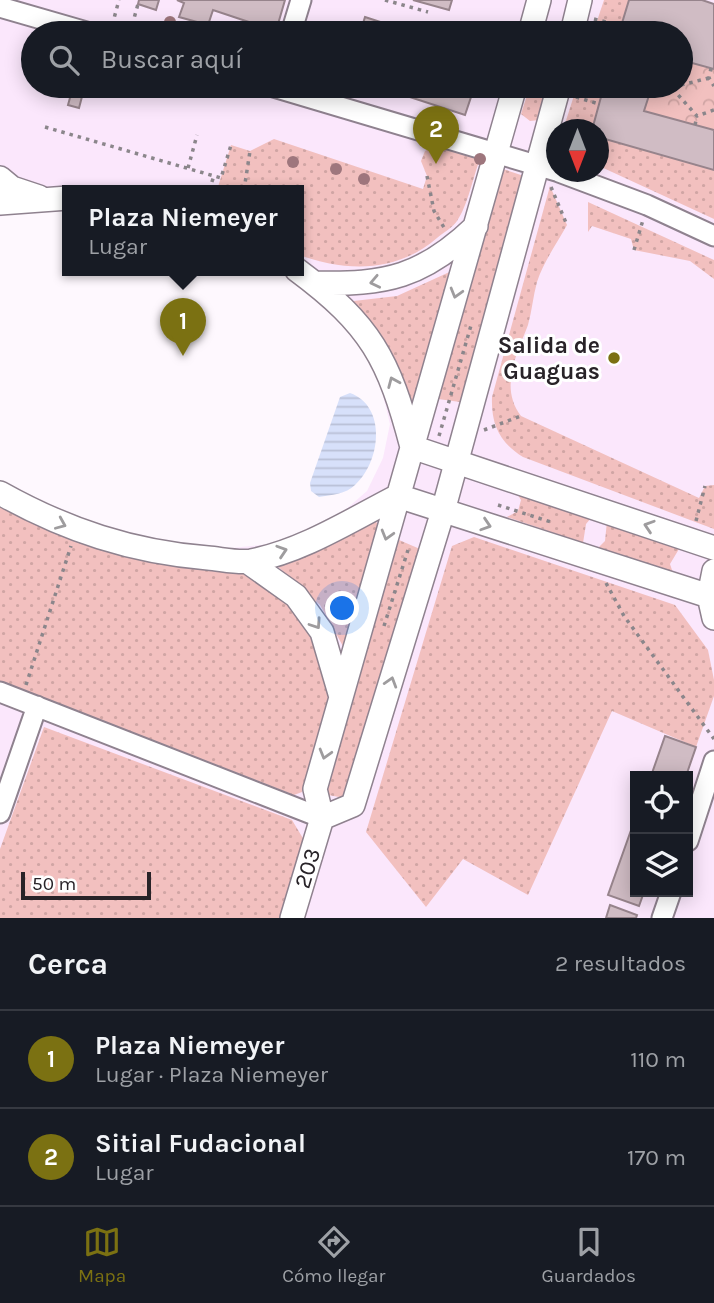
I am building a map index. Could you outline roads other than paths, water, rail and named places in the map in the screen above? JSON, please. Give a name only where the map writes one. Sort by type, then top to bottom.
[{"type":"street","points":[[295,21],[301,0]]},
{"type":"street","points":[[533,21],[539,0]]},
{"type":"street","points":[[0,7],[48,21]]},
{"type":"street","points":[[314,98],[546,170]]},
{"type":"street","points":[[323,818],[315,789],[512,98]]},
{"type":"street","points":[[554,119],[557,98]]},
{"type":"street","points":[[0,692],[323,818],[353,805],[546,173]]},
{"type":"street","points":[[0,178],[12,188],[42,198]]},
{"type":"street","points":[[581,182],[647,205],[714,236]]},
{"type":"street","points":[[0,203],[62,198]]},
{"type":"street","points":[[306,276],[363,284],[405,275],[456,246],[475,226]]},
{"type":"street","points":[[306,276],[355,318],[373,342],[398,394],[412,447]]},
{"type":"street","points":[[412,447],[703,544]]},
{"type":"street","points":[[0,493],[78,531],[148,550],[248,562],[304,544],[398,496],[596,560],[711,607],[714,571]]},
{"type":"street","points":[[248,562],[296,596],[322,632],[341,697]]},
{"type":"street","points":[[0,813],[30,704]]},
{"type":"street","points":[[690,834],[714,761]]},
{"type":"street","name":"203","points":[[292,918],[323,818]]},
{"type":"street","points":[[662,918],[669,897]]},
{"type":"water","points":[[350,393],[362,400],[370,410],[375,422],[375,449],[364,475],[355,485],[343,492],[319,497],[311,491],[310,483],[340,397]]},
{"type":"place","name":"Sitial Fudacional","points":[[436,164]]},
{"type":"place","name":"Plaza Niemeyer","points":[[183,356]]},
{"type":"place","name":"Salida de Guaguas","points":[[614,358]]}]
